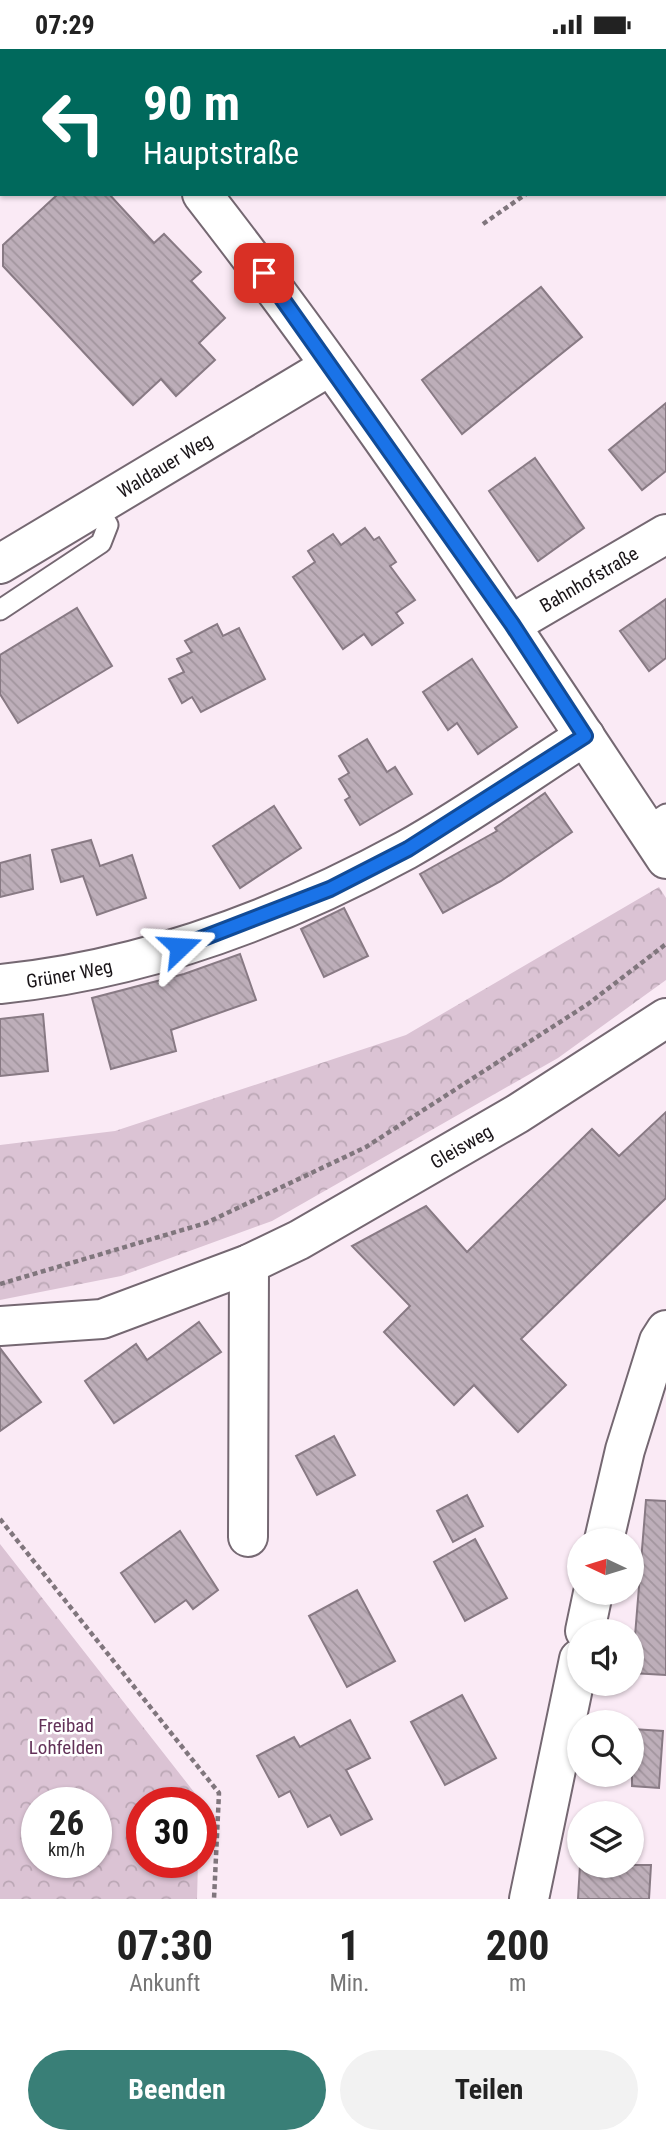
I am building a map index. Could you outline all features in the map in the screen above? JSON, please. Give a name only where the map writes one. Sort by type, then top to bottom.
[{"type":"street","points":[[204,196],[277,290],[512,624],[585,736],[656,821],[666,859]]},
{"type":"street","name":"Waldauer Weg","points":[[0,564],[330,366]]},
{"type":"street","name":"Bahnhofstraße","points":[[512,624],[666,534]]},
{"type":"street","name":"Grüner Weg","points":[[0,984],[100,968],[180,947],[330,889],[408,849],[585,736]]},
{"type":"street","name":"Gleisweg","points":[[0,1326],[102,1319],[249,1264],[299,1240],[517,1114],[666,1018]]},
{"type":"street","points":[[248,1537],[249,1264]]},
{"type":"street","points":[[607,1528],[625,1450],[659,1341],[666,1331]]},
{"type":"street","points":[[528,1899],[571,1696]]},
{"type":"lane","points":[[0,610],[101,543],[108,524],[97,506]]},
{"type":"path","points":[[483,224],[523,196]]},
{"type":"path","points":[[0,1284],[206,1223],[366,1147],[588,1004],[666,944]]},
{"type":"path","points":[[0,1519],[219,1793],[214,1899]]},
{"type":"green space","points":[[659,887],[666,898],[666,980],[558,1058],[272,1221],[121,1276],[0,1300],[0,1145],[115,1131],[406,1035]]},
{"type":"green space","name":"Freibad Lohfelden","points":[[0,1544],[190,1787],[126,1787],[126,1878],[198,1878],[197,1899],[0,1899]]},
{"type":"building","points":[[56,196],[111,196],[154,243],[164,234],[201,272],[191,281],[225,318],[199,343],[215,360],[176,396],[161,379],[133,405],[3,266],[3,245]]},
{"type":"building","points":[[541,287],[582,337],[462,434],[422,380]]},
{"type":"building","points":[[666,403],[666,471],[642,490],[609,450]]},
{"type":"building","points":[[535,458],[584,528],[538,561],[489,491]]},
{"type":"building","points":[[365,528],[374,540],[379,537],[396,562],[390,566],[415,600],[396,613],[403,623],[372,645],[364,634],[343,649],[293,577],[315,562],[308,551],[333,534],[341,545]]},
{"type":"building","points":[[666,599],[666,658],[649,671],[620,631]]},
{"type":"building","points":[[77,608],[112,666],[18,723],[0,694],[0,655]]},
{"type":"building","points":[[217,624],[223,636],[239,628],[265,679],[201,712],[192,697],[182,703],[169,679],[184,672],[177,659],[192,652],[185,641]]},
{"type":"building","points":[[472,659],[517,727],[478,754],[457,723],[448,730],[423,692]]},
{"type":"building","points":[[367,739],[387,772],[395,767],[412,794],[360,825],[345,800],[350,797],[339,779],[349,773],[339,756]]},
{"type":"building","points":[[545,793],[572,832],[501,881],[443,913],[420,874],[497,831],[495,828]]},
{"type":"building","points":[[274,806],[301,848],[240,888],[213,846]]},
{"type":"building","points":[[91,840],[100,866],[132,855],[146,898],[97,915],[83,876],[61,882],[52,850]]},
{"type":"building","points":[[30,855],[33,889],[0,897],[0,863]]},
{"type":"building","points":[[344,908],[368,956],[324,977],[301,929]]},
{"type":"building","points":[[240,954],[256,1000],[171,1030],[176,1051],[111,1069],[92,998],[184,974]]},
{"type":"building","points":[[43,1014],[48,1071],[0,1076],[0,1019]]},
{"type":"building","points":[[666,1112],[666,1198],[521,1339],[566,1385],[518,1432],[474,1385],[454,1405],[384,1332],[410,1306],[352,1246],[426,1206],[467,1252],[592,1129],[619,1156]]},
{"type":"building","points":[[199,1322],[221,1352],[114,1423],[85,1381],[136,1344],[147,1360]]},
{"type":"building","points":[[0,1348],[41,1402],[0,1431]]},
{"type":"building","points":[[334,1436],[355,1475],[317,1495],[296,1456]]},
{"type":"building","points":[[467,1495],[483,1526],[453,1542],[437,1511]]},
{"type":"building","points":[[646,1500],[666,1501],[666,1675],[644,1674],[644,1619],[636,1619],[638,1605],[644,1605]]},
{"type":"building","points":[[180,1531],[218,1590],[193,1609],[186,1600],[155,1622],[121,1573]]},
{"type":"building","points":[[475,1539],[507,1598],[465,1621],[434,1562]]},
{"type":"building","points":[[357,1590],[395,1661],[347,1687],[309,1616]]},
{"type":"building","points":[[462,1695],[496,1758],[445,1785],[411,1722]]},
{"type":"building","points":[[350,1720],[370,1758],[346,1770],[372,1819],[341,1835],[330,1815],[308,1827],[290,1791],[279,1797],[257,1756],[294,1737],[300,1747]]},
{"type":"building","points":[[644,1730],[663,1731],[659,1788],[644,1787]]},
{"type":"building","points":[[644,1865],[651,1865],[649,1899],[578,1899],[579,1878],[644,1878]]},
{"type":"route","points":[[180,947],[256,920],[330,889],[408,849],[585,736],[512,624],[264,273]]}]
